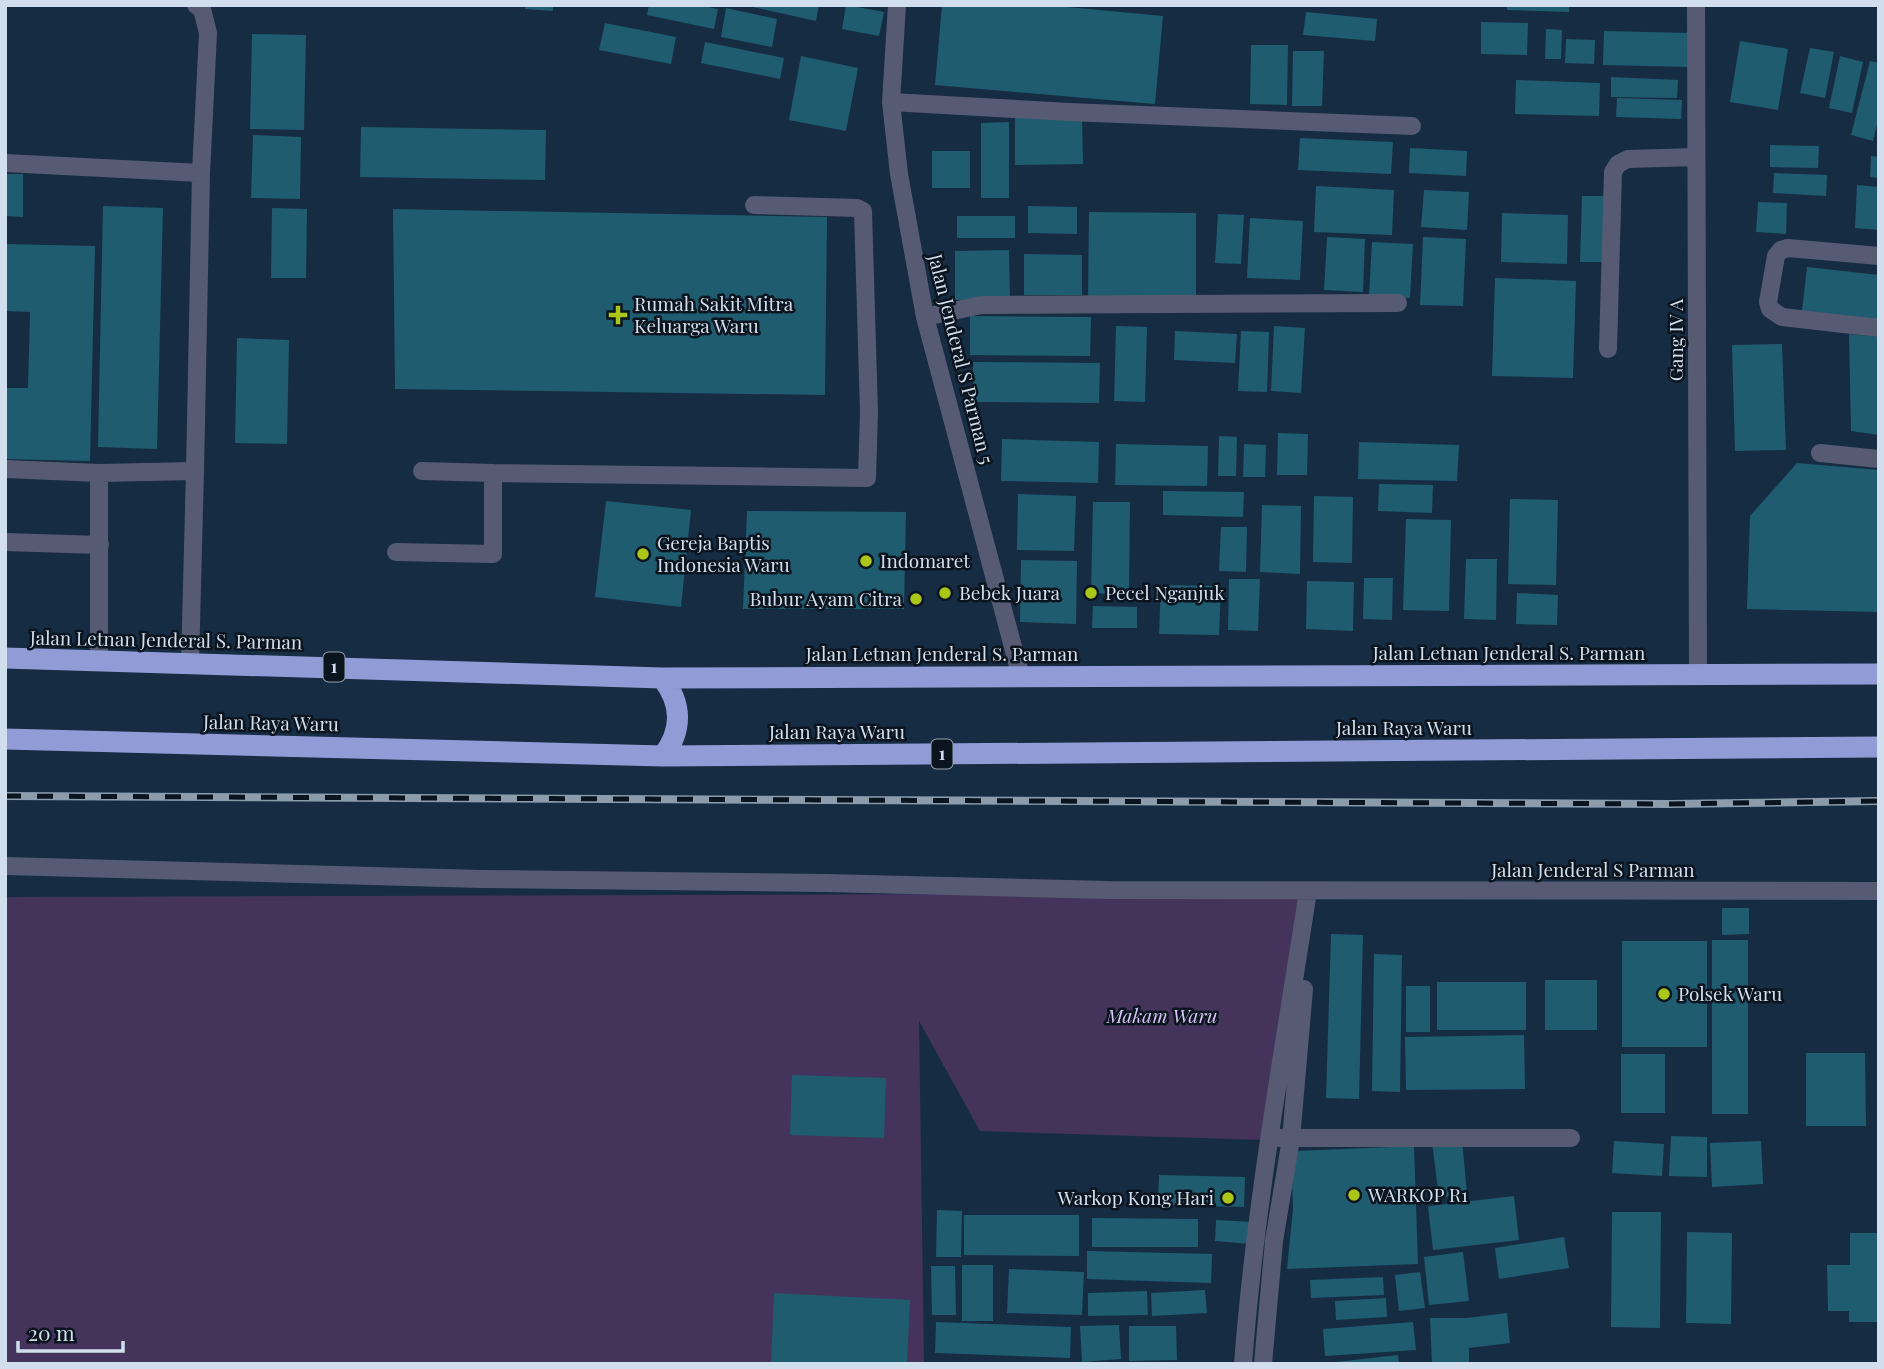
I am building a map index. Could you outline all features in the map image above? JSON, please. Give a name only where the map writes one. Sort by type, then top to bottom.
[{"type":"highway","name":"Jalan Letnan Jenderal S. Parman","points":[[5,658],[662,678],[1879,674]]},
{"type":"highway","points":[[662,678],[677,702],[679,717],[672,744],[663,755]]},
{"type":"highway","name":"Jalan Raya Waru","points":[[5,739],[663,755],[1879,747]]},
{"type":"street","points":[[190,663],[201,173],[208,33],[202,9],[196,5]]},
{"type":"street","name":"Jalan Jenderal S Parman 5","points":[[897,5],[891,102],[899,174],[925,317],[1021,677]]},
{"type":"street","name":"Gang IV A","points":[[1696,5],[1698,675]]},
{"type":"street","points":[[891,102],[1412,126]]},
{"type":"street","points":[[1608,349],[1613,172],[1618,164],[1628,159],[1696,157]]},
{"type":"street","points":[[5,163],[201,173]]},
{"type":"street","points":[[422,471],[867,478],[869,412],[863,211],[857,208],[754,205]]},
{"type":"street","points":[[1879,256],[1788,248],[1781,250],[1776,256],[1768,302],[1769,309],[1782,317],[1879,328]]},
{"type":"street","points":[[925,317],[981,305],[1398,303]]},
{"type":"street","points":[[1820,453],[1879,459]]},
{"type":"street","points":[[5,469],[195,471]]},
{"type":"street","points":[[99,472],[99,661]]},
{"type":"street","points":[[396,552],[493,554],[493,472]]},
{"type":"street","points":[[5,542],[100,545]]},
{"type":"street","name":"Jalan Jenderal S Parman","points":[[5,866],[481,879],[1108,890],[1879,891]]},
{"type":"street","points":[[1243,1364],[1249,1283],[1269,1137],[1310,891]]},
{"type":"street","points":[[1263,1364],[1274,1241],[1291,1139],[1310,891]]},
{"type":"street","points":[[1269,1137],[1571,1138]]},
{"type":"green space","name":"Makam Waru","points":[[1306,893],[1263,1140],[980,1131],[919,1021],[924,1364],[5,1364],[5,897]]},
{"type":"building","points":[[525,5],[553,5],[553,11],[525,9]]},
{"type":"building","points":[[649,5],[697,5],[718,9],[714,29],[647,15]]},
{"type":"building","points":[[744,5],[819,5],[816,21]]},
{"type":"building","points":[[846,5],[884,12],[879,36],[842,29]]},
{"type":"building","points":[[942,5],[1046,5],[1163,16],[1155,104],[935,85]]},
{"type":"building","points":[[1507,5],[1569,5],[1569,12],[1507,10]]},
{"type":"building","points":[[726,8],[777,19],[772,47],[721,37]]},
{"type":"building","points":[[1306,12],[1377,19],[1375,41],[1303,35]]},
{"type":"building","points":[[1481,22],[1528,23],[1527,55],[1481,54]]},
{"type":"building","points":[[605,23],[676,37],[671,64],[599,50]]},
{"type":"building","points":[[1546,29],[1562,30],[1561,59],[1545,59]]},
{"type":"building","points":[[1604,31],[1690,33],[1689,67],[1603,65]]},
{"type":"building","points":[[252,34],[306,35],[304,130],[250,129]]},
{"type":"building","points":[[1566,39],[1595,40],[1594,64],[1565,63]]},
{"type":"building","points":[[1740,41],[1788,49],[1778,110],[1730,102]]},
{"type":"building","points":[[705,42],[784,58],[780,79],[701,63]]},
{"type":"building","points":[[1251,45],[1288,45],[1287,105],[1250,104]]},
{"type":"building","points":[[1810,48],[1834,52],[1825,98],[1800,93]]},
{"type":"building","points":[[1293,51],[1324,51],[1322,106],[1292,106]]},
{"type":"building","points":[[801,56],[858,68],[846,131],[789,120]]},
{"type":"building","points":[[1840,56],[1863,62],[1852,113],[1829,108]]},
{"type":"building","points":[[1870,61],[1879,63],[1879,117],[1873,141],[1851,135]]},
{"type":"building","points":[[1611,77],[1678,80],[1677,98],[1611,97]]},
{"type":"building","points":[[1516,80],[1600,83],[1599,116],[1515,114]]},
{"type":"building","points":[[1617,98],[1682,100],[1681,119],[1616,117]]},
{"type":"building","points":[[1015,114],[1082,114],[1083,164],[1015,165]]},
{"type":"building","points":[[1009,122],[1009,198],[981,198],[981,123]]},
{"type":"building","points":[[361,127],[546,130],[545,180],[360,177]]},
{"type":"building","points":[[253,135],[301,137],[300,199],[251,198]]},
{"type":"building","points":[[1300,138],[1393,142],[1391,174],[1298,170]]},
{"type":"building","points":[[1770,145],[1819,146],[1818,168],[1770,167]]},
{"type":"building","points":[[1410,148],[1467,151],[1466,176],[1409,173]]},
{"type":"building","points":[[932,151],[970,151],[970,188],[932,188]]},
{"type":"building","points":[[1871,156],[1879,157],[1879,178],[1870,177]]},
{"type":"building","points":[[1774,173],[1827,175],[1826,196],[1773,193]]},
{"type":"building","points":[[5,174],[23,174],[23,217],[5,216]]},
{"type":"building","points":[[1857,185],[1879,187],[1879,230],[1855,228]]},
{"type":"building","points":[[1316,186],[1394,190],[1392,235],[1314,232]]},
{"type":"building","points":[[1424,190],[1469,192],[1467,230],[1421,227]]},
{"type":"building","points":[[1582,196],[1605,196],[1603,262],[1580,262]]},
{"type":"building","points":[[1758,202],[1787,203],[1786,234],[1756,232]]},
{"type":"building","points":[[103,206],[163,208],[157,449],[98,447]]},
{"type":"building","points":[[1028,206],[1077,207],[1077,234],[1028,233]]},
{"type":"building","points":[[272,208],[307,209],[306,278],[271,278]]},
{"type":"building","points":[[393,209],[827,217],[825,395],[395,389]]},
{"type":"building","points":[[1089,212],[1196,213],[1196,300],[1088,299]]},
{"type":"building","points":[[1502,213],[1568,215],[1567,264],[1501,262]]},
{"type":"building","points":[[1218,214],[1244,215],[1241,264],[1215,263]]},
{"type":"building","points":[[957,216],[1015,216],[1015,238],[957,238]]},
{"type":"building","points":[[1250,218],[1303,221],[1300,280],[1247,278]]},
{"type":"building","points":[[1327,237],[1365,239],[1363,292],[1324,290]]},
{"type":"building","points":[[1423,237],[1466,239],[1463,306],[1420,305]]},
{"type":"building","points":[[1372,242],[1413,244],[1410,298],[1369,296]]},
{"type":"building","points":[[5,244],[95,246],[90,461],[5,459],[5,388],[28,388],[30,312],[5,311]]},
{"type":"building","points":[[1009,250],[1010,299],[955,300],[955,251]]},
{"type":"building","points":[[1024,254],[1082,255],[1082,295],[1024,295]]},
{"type":"building","points":[[1807,267],[1879,275],[1879,320],[1802,311]]},
{"type":"building","points":[[1495,278],[1576,281],[1573,378],[1492,376]]},
{"type":"building","points":[[970,316],[1091,317],[1090,356],[970,355]]},
{"type":"building","points":[[1116,326],[1147,327],[1145,402],[1114,401]]},
{"type":"building","points":[[1274,326],[1305,328],[1301,393],[1271,391]]},
{"type":"building","points":[[1175,331],[1237,334],[1235,363],[1174,360]]},
{"type":"building","points":[[1241,331],[1269,332],[1267,392],[1238,391]]},
{"type":"building","points":[[1849,334],[1879,337],[1879,435],[1851,431]]},
{"type":"building","points":[[237,338],[289,340],[287,444],[235,443]]},
{"type":"building","points":[[1782,344],[1786,450],[1735,451],[1732,345]]},
{"type":"building","points":[[973,362],[1100,363],[1099,403],[973,402]]},
{"type":"building","points":[[1278,433],[1308,434],[1307,475],[1277,475]]},
{"type":"building","points":[[1219,436],[1237,437],[1236,476],[1218,476]]},
{"type":"building","points":[[1002,439],[1099,442],[1098,483],[1001,481]]},
{"type":"building","points":[[1359,442],[1459,445],[1457,481],[1358,479]]},
{"type":"building","points":[[1116,444],[1208,446],[1207,486],[1115,485]]},
{"type":"building","points":[[1244,444],[1266,445],[1265,477],[1243,477]]},
{"type":"building","points":[[1797,463],[1879,470],[1879,612],[1747,609],[1750,516]]},
{"type":"building","points":[[1379,484],[1433,485],[1432,513],[1378,511]]},
{"type":"building","points":[[1163,491],[1244,492],[1243,517],[1163,515]]},
{"type":"building","points":[[1018,494],[1076,496],[1074,551],[1017,550]]},
{"type":"building","points":[[1314,496],[1353,497],[1352,563],[1313,562]]},
{"type":"building","points":[[1510,499],[1558,500],[1556,585],[1508,584]]},
{"type":"building","name":"Gereja Baptis Indonesia Waru","points":[[606,501],[691,510],[681,607],[595,597]]},
{"type":"building","points":[[1093,502],[1130,502],[1129,595],[1091,593]]},
{"type":"building","points":[[1262,505],[1301,506],[1300,574],[1260,572]]},
{"type":"building","points":[[747,511],[906,512],[904,609],[743,609]]},
{"type":"building","points":[[1406,519],[1451,520],[1449,611],[1403,610]]},
{"type":"building","points":[[1221,527],[1247,527],[1246,572],[1219,571]]},
{"type":"building","points":[[1466,559],[1497,559],[1496,620],[1464,619]]},
{"type":"building","points":[[1021,560],[1077,561],[1076,624],[1020,622]]},
{"type":"building","points":[[1364,578],[1393,578],[1392,620],[1363,619]]},
{"type":"building","points":[[1229,579],[1260,579],[1258,631],[1228,630]]},
{"type":"building","points":[[1307,581],[1354,582],[1353,631],[1306,629]]},
{"type":"building","points":[[1161,585],[1221,586],[1219,635],[1159,634]]},
{"type":"building","points":[[1517,593],[1558,595],[1557,625],[1516,624]]},
{"type":"building","points":[[1093,606],[1137,607],[1137,628],[1092,628]]},
{"type":"building","points":[[1722,908],[1749,908],[1749,934],[1722,935]]},
{"type":"building","points":[[1331,934],[1363,935],[1359,1099],[1326,1098]]},
{"type":"building","points":[[1712,940],[1748,940],[1748,1114],[1712,1114]]},
{"type":"building","name":"Polsek Waru","points":[[1622,941],[1707,941],[1707,1047],[1622,1047]]},
{"type":"building","points":[[1374,954],[1402,955],[1400,1092],[1372,1091]]},
{"type":"building","points":[[1545,980],[1597,980],[1597,1030],[1545,1030]]},
{"type":"building","points":[[1437,982],[1526,982],[1526,1030],[1437,1030]]},
{"type":"building","points":[[1406,986],[1430,986],[1430,1032],[1406,1032]]},
{"type":"building","points":[[1524,1035],[1525,1089],[1406,1090],[1405,1037]]},
{"type":"building","points":[[1806,1053],[1865,1053],[1866,1126],[1806,1126]]},
{"type":"building","points":[[1621,1054],[1665,1054],[1665,1113],[1621,1113]]},
{"type":"building","points":[[792,1075],[886,1078],[884,1138],[790,1135]]},
{"type":"building","points":[[1671,1136],[1707,1137],[1707,1177],[1669,1176]]},
{"type":"building","points":[[1462,1139],[1467,1194],[1439,1198],[1432,1142]]},
{"type":"building","points":[[1614,1141],[1664,1144],[1662,1176],[1612,1173]]},
{"type":"building","points":[[1761,1141],[1763,1184],[1712,1187],[1710,1143]]},
{"type":"building","name":"WARKOP R1","points":[[1414,1146],[1418,1264],[1287,1269],[1296,1151]]},
{"type":"building","points":[[1159,1175],[1245,1177],[1244,1207],[1158,1205]]},
{"type":"building","points":[[1514,1196],[1519,1240],[1433,1250],[1428,1206]]},
{"type":"building","points":[[937,1210],[962,1211],[961,1257],[936,1257]]},
{"type":"building","points":[[1612,1212],[1661,1212],[1660,1328],[1611,1327]]},
{"type":"building","points":[[964,1215],[1079,1215],[1079,1256],[964,1255]]},
{"type":"building","points":[[1092,1218],[1198,1219],[1198,1247],[1092,1247]]},
{"type":"building","points":[[1216,1220],[1253,1222],[1251,1244],[1215,1241]]},
{"type":"building","points":[[1687,1232],[1732,1233],[1731,1324],[1686,1323]]},
{"type":"building","points":[[1850,1233],[1879,1233],[1879,1322],[1849,1322],[1849,1311],[1828,1311],[1827,1265],[1850,1265]]},
{"type":"building","points":[[1564,1237],[1569,1268],[1499,1279],[1495,1248]]},
{"type":"building","points":[[1087,1251],[1212,1254],[1211,1283],[1087,1279]]},
{"type":"building","points":[[1463,1252],[1469,1301],[1429,1305],[1424,1257]]},
{"type":"building","points":[[962,1265],[993,1265],[993,1321],[962,1321]]},
{"type":"building","points":[[931,1266],[955,1266],[956,1315],[932,1315]]},
{"type":"building","points":[[1009,1269],[1084,1272],[1082,1315],[1007,1313]]},
{"type":"building","points":[[1420,1272],[1425,1308],[1399,1311],[1395,1275]]},
{"type":"building","points":[[1383,1277],[1384,1295],[1311,1298],[1310,1280]]},
{"type":"building","points":[[1205,1290],[1207,1313],[1152,1316],[1151,1293]]},
{"type":"building","points":[[1147,1291],[1148,1315],[1088,1316],[1088,1293]]},
{"type":"building","points":[[774,1293],[910,1300],[907,1364],[771,1364]]},
{"type":"building","points":[[1386,1298],[1387,1317],[1336,1320],[1335,1301]]},
{"type":"building","points":[[1507,1313],[1510,1343],[1469,1348],[1469,1364],[1432,1364],[1430,1318],[1467,1318]]},
{"type":"building","points":[[936,1322],[1071,1327],[1070,1358],[935,1353]]},
{"type":"building","points":[[1413,1322],[1416,1350],[1325,1356],[1323,1329]]},
{"type":"building","points":[[1119,1325],[1121,1359],[1082,1362],[1080,1326]]},
{"type":"building","points":[[1129,1326],[1176,1326],[1177,1360],[1129,1361]]},
{"type":"building","points":[[1398,1355],[1399,1364],[1336,1364],[1336,1362]]},
{"type":"railway","points":[[5,796],[1669,804],[1879,801]]},
{"type":"place","name":"Rumah Sakit Mitra Keluarga Waru","points":[[618,315]]},
{"type":"place","name":"Gereja Baptis Indonesia Waru","points":[[643,554]]},
{"type":"place","name":"Indomaret","points":[[866,561]]},
{"type":"place","name":"Bebek Juara","points":[[945,593]]},
{"type":"place","name":"Pecel Nganjuk","points":[[1091,593]]},
{"type":"place","name":"Bubur Ayam Citra","points":[[916,599]]},
{"type":"place","name":"Polsek Waru","points":[[1664,994]]},
{"type":"place","name":"WARKOP R1","points":[[1354,1195]]},
{"type":"place","name":"Warkop Kong Hari","points":[[1228,1198]]}]
